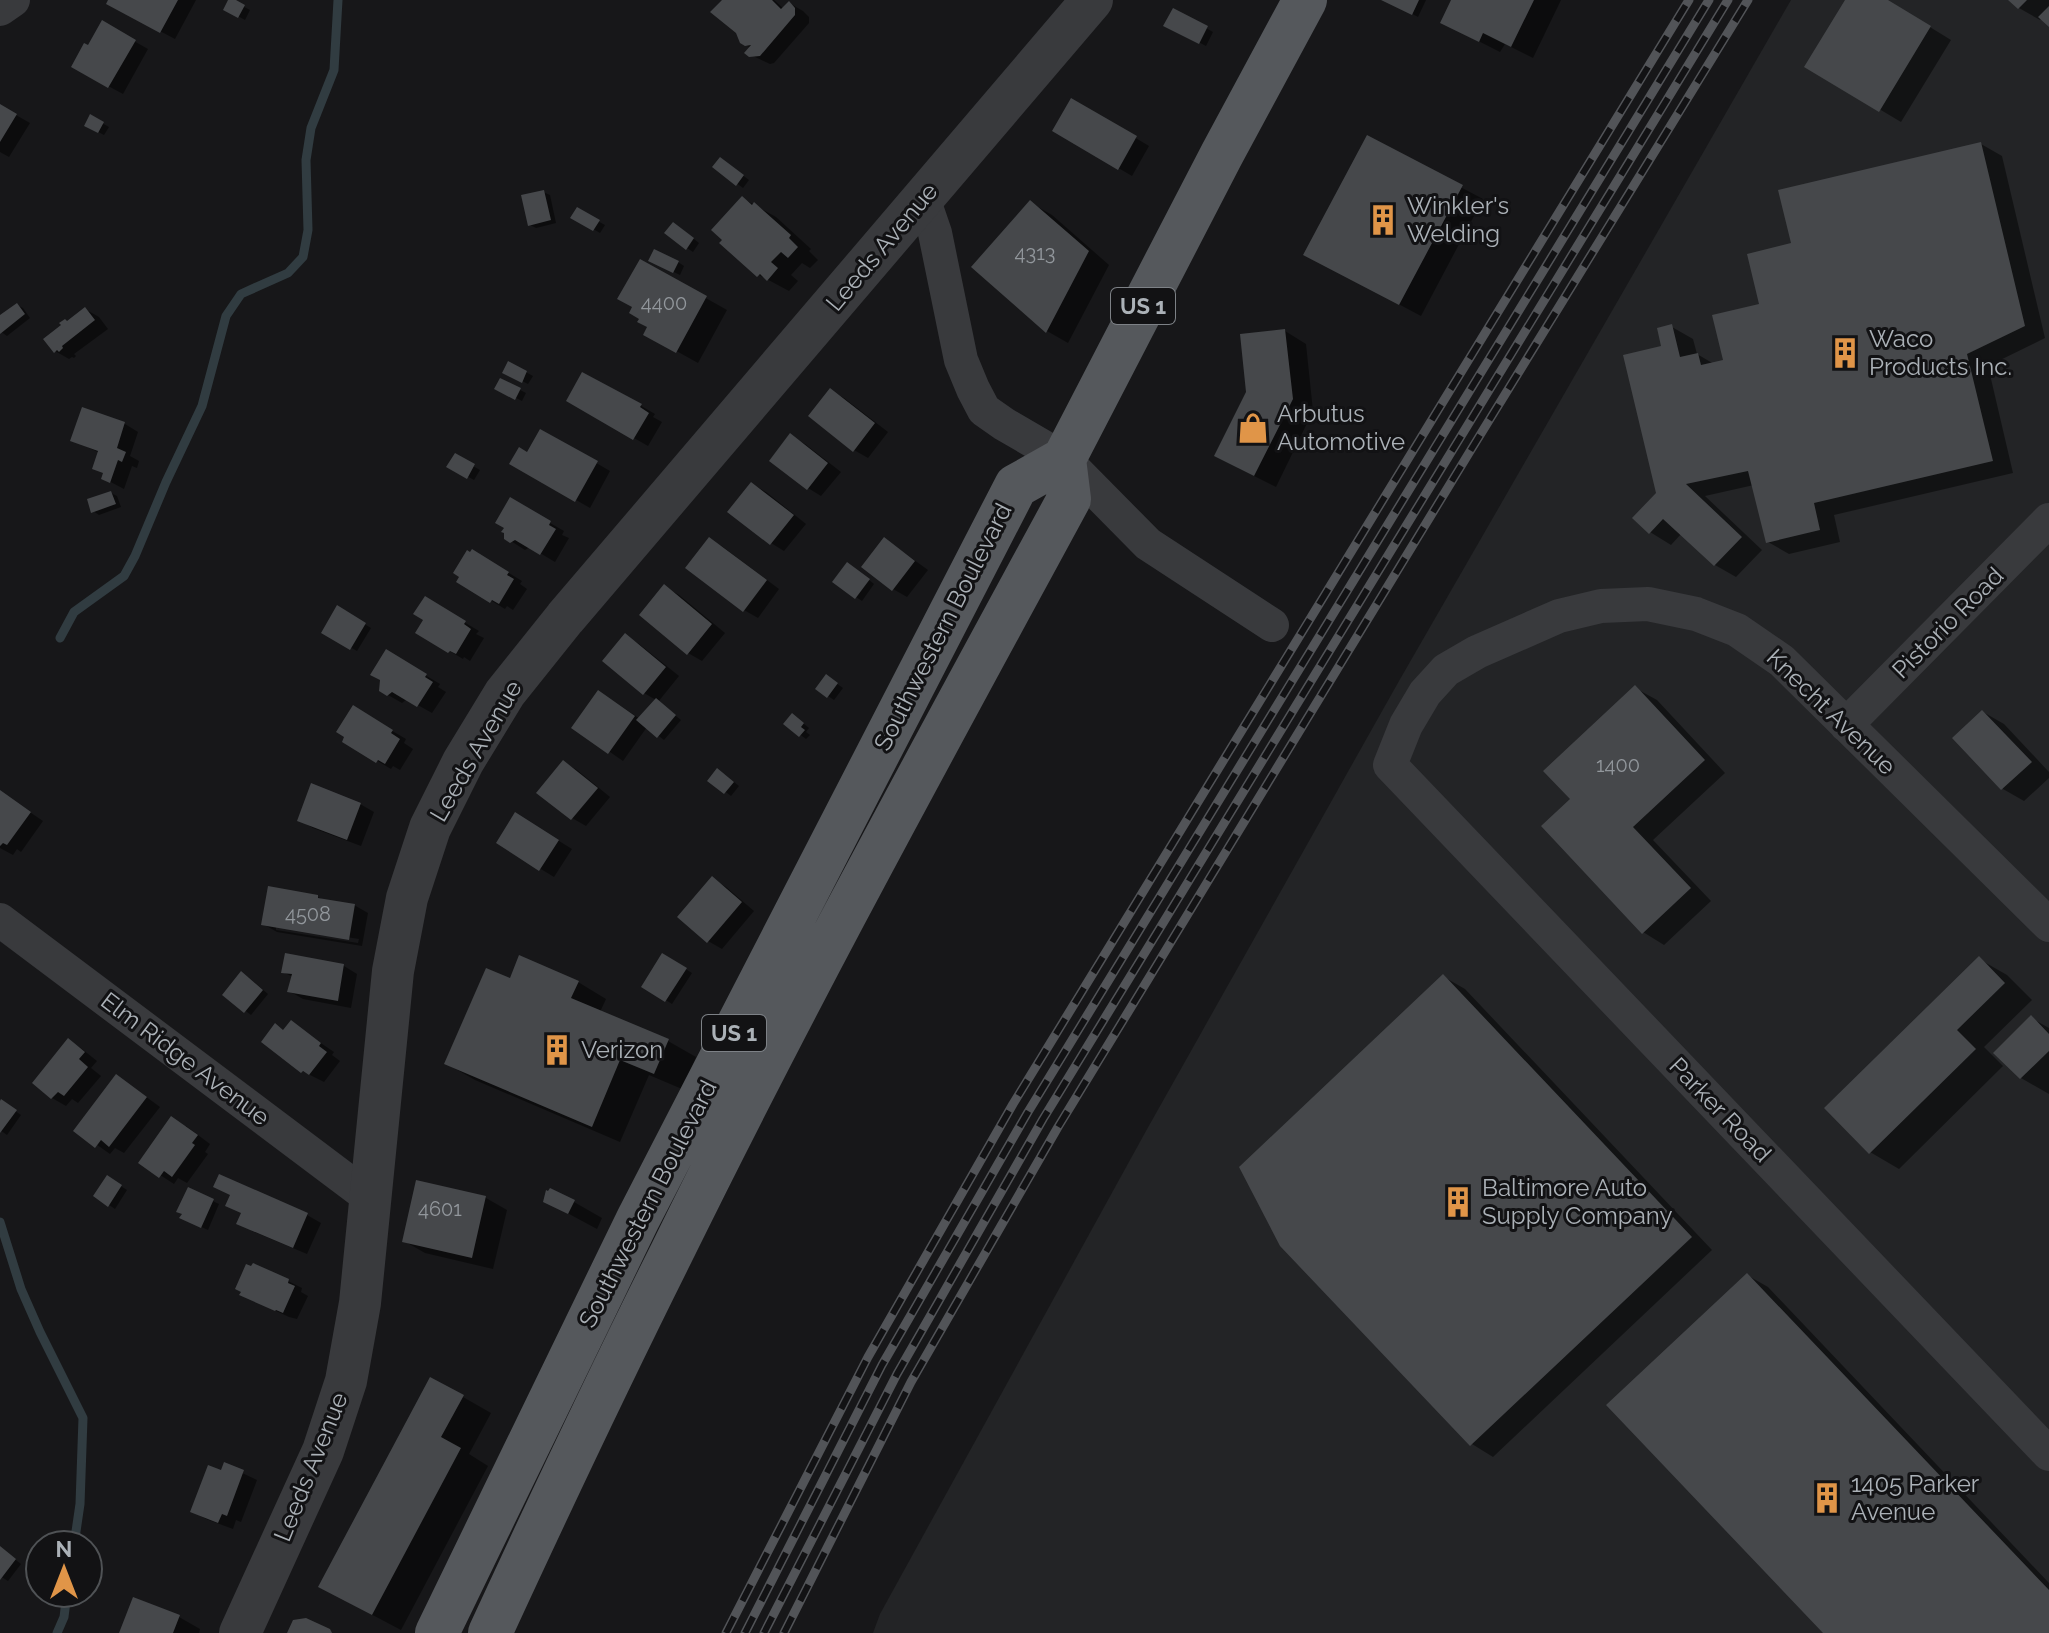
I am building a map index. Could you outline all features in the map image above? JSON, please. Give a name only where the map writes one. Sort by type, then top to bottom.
[{"type":"main road","name":"US 1","points":[[1064,459],[1305,0]]},
{"type":"main road","name":"Southwestern Boulevard","points":[[437,1633],[638,1219],[1016,486],[1064,459],[1069,499],[873,860],[672,1250],[490,1633]]},
{"type":"street","points":[[0,9],[13,0]]},
{"type":"street","name":"Leeds Avenue","points":[[240,1633],[323,1451],[346,1381],[360,1303],[393,971],[407,898],[430,828],[463,762],[505,693],[565,618],[1092,0]]},
{"type":"street","points":[[923,198],[938,246],[961,360],[984,410],[1064,459],[1148,544],[1272,625]]},
{"type":"street","name":"Pistorio Road","points":[[1846,725],[2049,520]]},
{"type":"street","name":"Knecht Avenue","points":[[1390,765],[1425,693],[1446,670],[1477,652],[1559,616],[1601,606],[1648,604],[1696,614],[1737,630],[1782,661],[2049,925]]},
{"type":"street","name":"Parker Road","points":[[1390,765],[2049,1454]]},
{"type":"street","name":"Elm Ridge Avenue","points":[[0,920],[370,1198]]},
{"type":"shaded area","points":[[1791,0],[2049,0],[2049,1633],[873,1633],[880,1614],[1146,1131],[1399,681]]},
{"type":"building","points":[[108,0],[178,0],[160,33],[106,4]]},
{"type":"building","points":[[228,0],[245,5],[238,18],[223,10]]},
{"type":"building","points":[[722,0],[772,0],[781,9],[789,1],[795,8],[795,15],[760,56],[749,57],[744,53],[751,45],[740,43],[736,33],[710,12]]},
{"type":"building","points":[[1381,0],[1419,0],[1412,15]]},
{"type":"building","points":[[1451,0],[1534,0],[1511,47],[1483,33],[1479,42],[1440,23]]},
{"type":"building","points":[[1845,0],[1888,0],[1931,26],[1879,112],[1804,67]]},
{"type":"building","points":[[2008,0],[2027,0],[2018,9]]},
{"type":"building","points":[[2049,6],[2049,27],[2038,17]]},
{"type":"building","points":[[1173,8],[1208,26],[1199,44],[1163,26]]},
{"type":"building","points":[[102,20],[136,40],[108,88],[71,67]]},
{"type":"building","points":[[1071,98],[1137,136],[1118,170],[1052,131]]},
{"type":"building","points":[[0,104],[17,114],[0,142]]},
{"type":"building","points":[[90,114],[104,122],[98,133],[84,126]]},
{"type":"building","name":"Winkler's Welding","points":[[1367,135],[1463,185],[1399,305],[1303,255]]},
{"type":"building","name":"Waco Products Inc.","points":[[1981,142],[2025,326],[1967,354],[1993,461],[1814,503],[1820,530],[1766,543],[1748,471],[1686,484],[1742,537],[1714,566],[1663,519],[1649,534],[1632,518],[1656,493],[1623,355],[1661,346],[1657,328],[1672,324],[1680,357],[1698,353],[1701,365],[1723,360],[1712,315],[1759,304],[1747,254],[1791,243],[1778,190]]},
{"type":"building","points":[[720,157],[744,175],[736,186],[712,167]]},
{"type":"building","points":[[544,190],[551,220],[528,226],[521,195]]},
{"type":"building","points":[[742,196],[752,205],[754,202],[791,235],[789,238],[798,247],[788,258],[781,252],[771,262],[778,268],[767,281],[760,274],[757,277],[719,243],[722,240],[711,230]]},
{"type":"building","points":[[1030,200],[1089,251],[1046,333],[971,267]]},
{"type":"building","points":[[577,207],[600,220],[593,231],[570,218]]},
{"type":"building","points":[[673,222],[694,238],[686,250],[664,233]]},
{"type":"building","points":[[654,249],[679,261],[673,273],[648,261]]},
{"type":"building","points":[[640,259],[707,296],[676,353],[643,335],[647,327],[629,313],[632,307],[617,299]]},
{"type":"building","points":[[17,303],[25,314],[0,334],[0,315]]},
{"type":"building","points":[[85,307],[95,320],[54,353],[43,339],[61,325],[59,323],[65,319],[67,321]]},
{"type":"building","name":"Arbutus Automotive","points":[[1285,329],[1293,399],[1254,476],[1214,456],[1246,392],[1240,334]]},
{"type":"building","points":[[508,361],[527,371],[522,383],[502,373]]},
{"type":"building","points":[[582,372],[642,404],[640,407],[649,413],[633,440],[566,401]]},
{"type":"building","points":[[500,378],[521,388],[515,400],[494,389]]},
{"type":"building","points":[[830,388],[875,423],[853,452],[808,416]]},
{"type":"building","points":[[82,407],[125,422],[117,448],[126,452],[122,462],[118,460],[110,483],[101,479],[103,473],[92,469],[98,451],[70,441]]},
{"type":"building","points":[[540,429],[598,461],[575,502],[509,464],[519,447],[527,452]]},
{"type":"building","points":[[790,433],[828,463],[807,490],[769,461]]},
{"type":"building","points":[[455,453],[475,464],[467,479],[446,467]]},
{"type":"building","points":[[751,482],[794,515],[770,545],[727,512]]},
{"type":"building","points":[[111,491],[116,504],[91,513],[87,499]]},
{"type":"building","points":[[510,497],[551,521],[549,525],[556,529],[540,555],[515,540],[510,543],[504,539],[501,532],[504,528],[495,523]]},
{"type":"building","points":[[709,537],[767,580],[743,612],[685,568]]},
{"type":"building","points":[[884,537],[915,561],[892,591],[861,567]]},
{"type":"building","points":[[472,549],[509,572],[507,575],[514,579],[499,604],[492,600],[490,603],[456,582],[459,577],[453,573],[467,550],[470,552]]},
{"type":"building","points":[[847,562],[870,579],[855,599],[832,582]]},
{"type":"building","points":[[664,584],[712,624],[687,655],[639,615]]},
{"type":"building","points":[[425,596],[466,621],[464,624],[471,629],[456,654],[448,653],[415,633],[423,620],[413,614]]},
{"type":"building","points":[[337,605],[366,623],[350,650],[321,633]]},
{"type":"building","points":[[625,633],[666,667],[643,695],[602,661]]},
{"type":"building","points":[[386,649],[427,674],[425,677],[433,682],[417,707],[392,692],[387,696],[379,691],[380,680],[370,675]]},
{"type":"building","points":[[826,674],[838,683],[827,698],[815,689]]},
{"type":"building","points":[[1635,685],[1705,760],[1633,827],[1691,888],[1642,934],[1541,826],[1570,799],[1543,771]]},
{"type":"building","points":[[598,690],[635,716],[608,754],[571,728]]},
{"type":"building","points":[[656,698],[676,715],[657,738],[636,720]]},
{"type":"building","points":[[353,705],[393,730],[391,733],[400,739],[385,764],[378,760],[376,763],[342,742],[344,737],[336,732]]},
{"type":"building","points":[[1982,710],[2032,762],[2001,790],[1952,738]]},
{"type":"building","points":[[792,713],[804,723],[801,727],[805,730],[799,737],[783,724]]},
{"type":"building","points":[[563,760],[598,788],[571,820],[536,793]]},
{"type":"building","points":[[717,768],[734,782],[724,794],[707,781]]},
{"type":"building","points":[[311,783],[361,803],[347,840],[297,821]]},
{"type":"building","points":[[0,790],[31,812],[7,845],[3,843],[0,846]]},
{"type":"building","points":[[515,812],[559,840],[539,871],[496,843]]},
{"type":"building","points":[[712,876],[742,902],[707,943],[677,917]]},
{"type":"building","points":[[268,886],[355,904],[349,940],[261,925]]},
{"type":"building","points":[[285,953],[344,964],[338,1001],[287,992],[292,974],[281,973]]},
{"type":"building","points":[[662,953],[687,968],[665,1002],[641,987]]},
{"type":"building","name":"Verizon","points":[[519,955],[579,981],[571,998],[669,1039],[654,1074],[620,1060],[592,1127],[444,1064],[486,968],[510,978]]},
{"type":"building","points":[[1979,956],[2005,983],[1957,1030],[1976,1049],[1869,1154],[1824,1108]]},
{"type":"building","points":[[241,971],[263,990],[244,1013],[222,995]]},
{"type":"building","name":"Baltimore Auto Supply Company","points":[[1443,974],[1692,1237],[1470,1446],[1280,1246],[1239,1167]]},
{"type":"building","points":[[2031,1015],[2049,1034],[2049,1051],[2020,1079],[1993,1053]]},
{"type":"building","points":[[291,1020],[321,1043],[319,1046],[327,1052],[309,1075],[303,1071],[301,1073],[261,1042],[275,1023],[283,1030]]},
{"type":"building","points":[[68,1038],[85,1052],[79,1059],[88,1067],[64,1096],[58,1092],[51,1099],[32,1083]]},
{"type":"building","points":[[116,1074],[147,1097],[109,1147],[101,1140],[95,1148],[73,1131]]},
{"type":"building","points":[[0,1101],[17,1110],[0,1133]]},
{"type":"building","points":[[171,1116],[198,1135],[192,1143],[195,1145],[172,1177],[164,1171],[159,1178],[138,1163]]},
{"type":"building","points":[[219,1174],[308,1213],[293,1248],[236,1224],[241,1213],[225,1206],[230,1195],[213,1187]]},
{"type":"building","points":[[107,1175],[122,1185],[108,1207],[93,1196]]},
{"type":"building","points":[[416,1180],[486,1196],[472,1258],[402,1242]]},
{"type":"building","points":[[188,1187],[214,1199],[201,1228],[179,1218],[182,1214],[176,1212]]},
{"type":"building","points":[[550,1188],[575,1200],[568,1214],[543,1202],[546,1190]]},
{"type":"building","points":[[253,1263],[289,1279],[288,1283],[295,1286],[283,1313],[239,1295],[241,1292],[235,1289],[246,1264],[251,1266]]},
{"type":"building","name":"1405 Parker Avenue","points":[[1747,1273],[2049,1590],[2049,1633],[1823,1633],[1606,1405]]},
{"type":"building","points":[[430,1377],[464,1395],[441,1437],[461,1448],[372,1615],[318,1587]]},
{"type":"building","points":[[224,1462],[244,1470],[227,1516],[222,1514],[218,1523],[190,1512],[208,1465],[221,1470]]},
{"type":"building","points":[[0,1546],[16,1559],[0,1580]]},
{"type":"building","points":[[133,1597],[180,1615],[173,1633],[119,1633]]},
{"type":"building","points":[[306,1618],[330,1629],[332,1633],[287,1633],[293,1620]]},
{"type":"waterway","points":[[60,638],[74,612],[124,576],[135,556],[202,406],[226,316],[241,294],[288,273],[303,257],[308,230],[306,160],[311,128],[334,70],[338,0]]},
{"type":"waterway","points":[[0,1222],[21,1289],[83,1418],[76,1529]]},
{"type":"waterway","points":[[57,1633],[65,1609]]},
{"type":"railway","points":[[726,1633],[868,1357],[1013,1104],[1689,0]]},
{"type":"railway","points":[[745,1633],[882,1365],[1028,1112],[1709,0]]},
{"type":"railway","points":[[764,1633],[897,1374],[1043,1119],[1728,0]]},
{"type":"railway","points":[[784,1633],[911,1382],[1058,1127],[1748,0]]},
{"type":"place","name":"Winkler's Welding","points":[[1383,220]]},
{"type":"place","name":"Waco Products Inc.","points":[[1845,353]]},
{"type":"place","name":"Arbutus Automotive","points":[[1253,428]]},
{"type":"place","name":"Verizon","points":[[557,1050]]},
{"type":"place","name":"Baltimore Auto Supply Company","points":[[1458,1202]]},
{"type":"place","name":"1405 Parker Avenue","points":[[1827,1498]]}]
